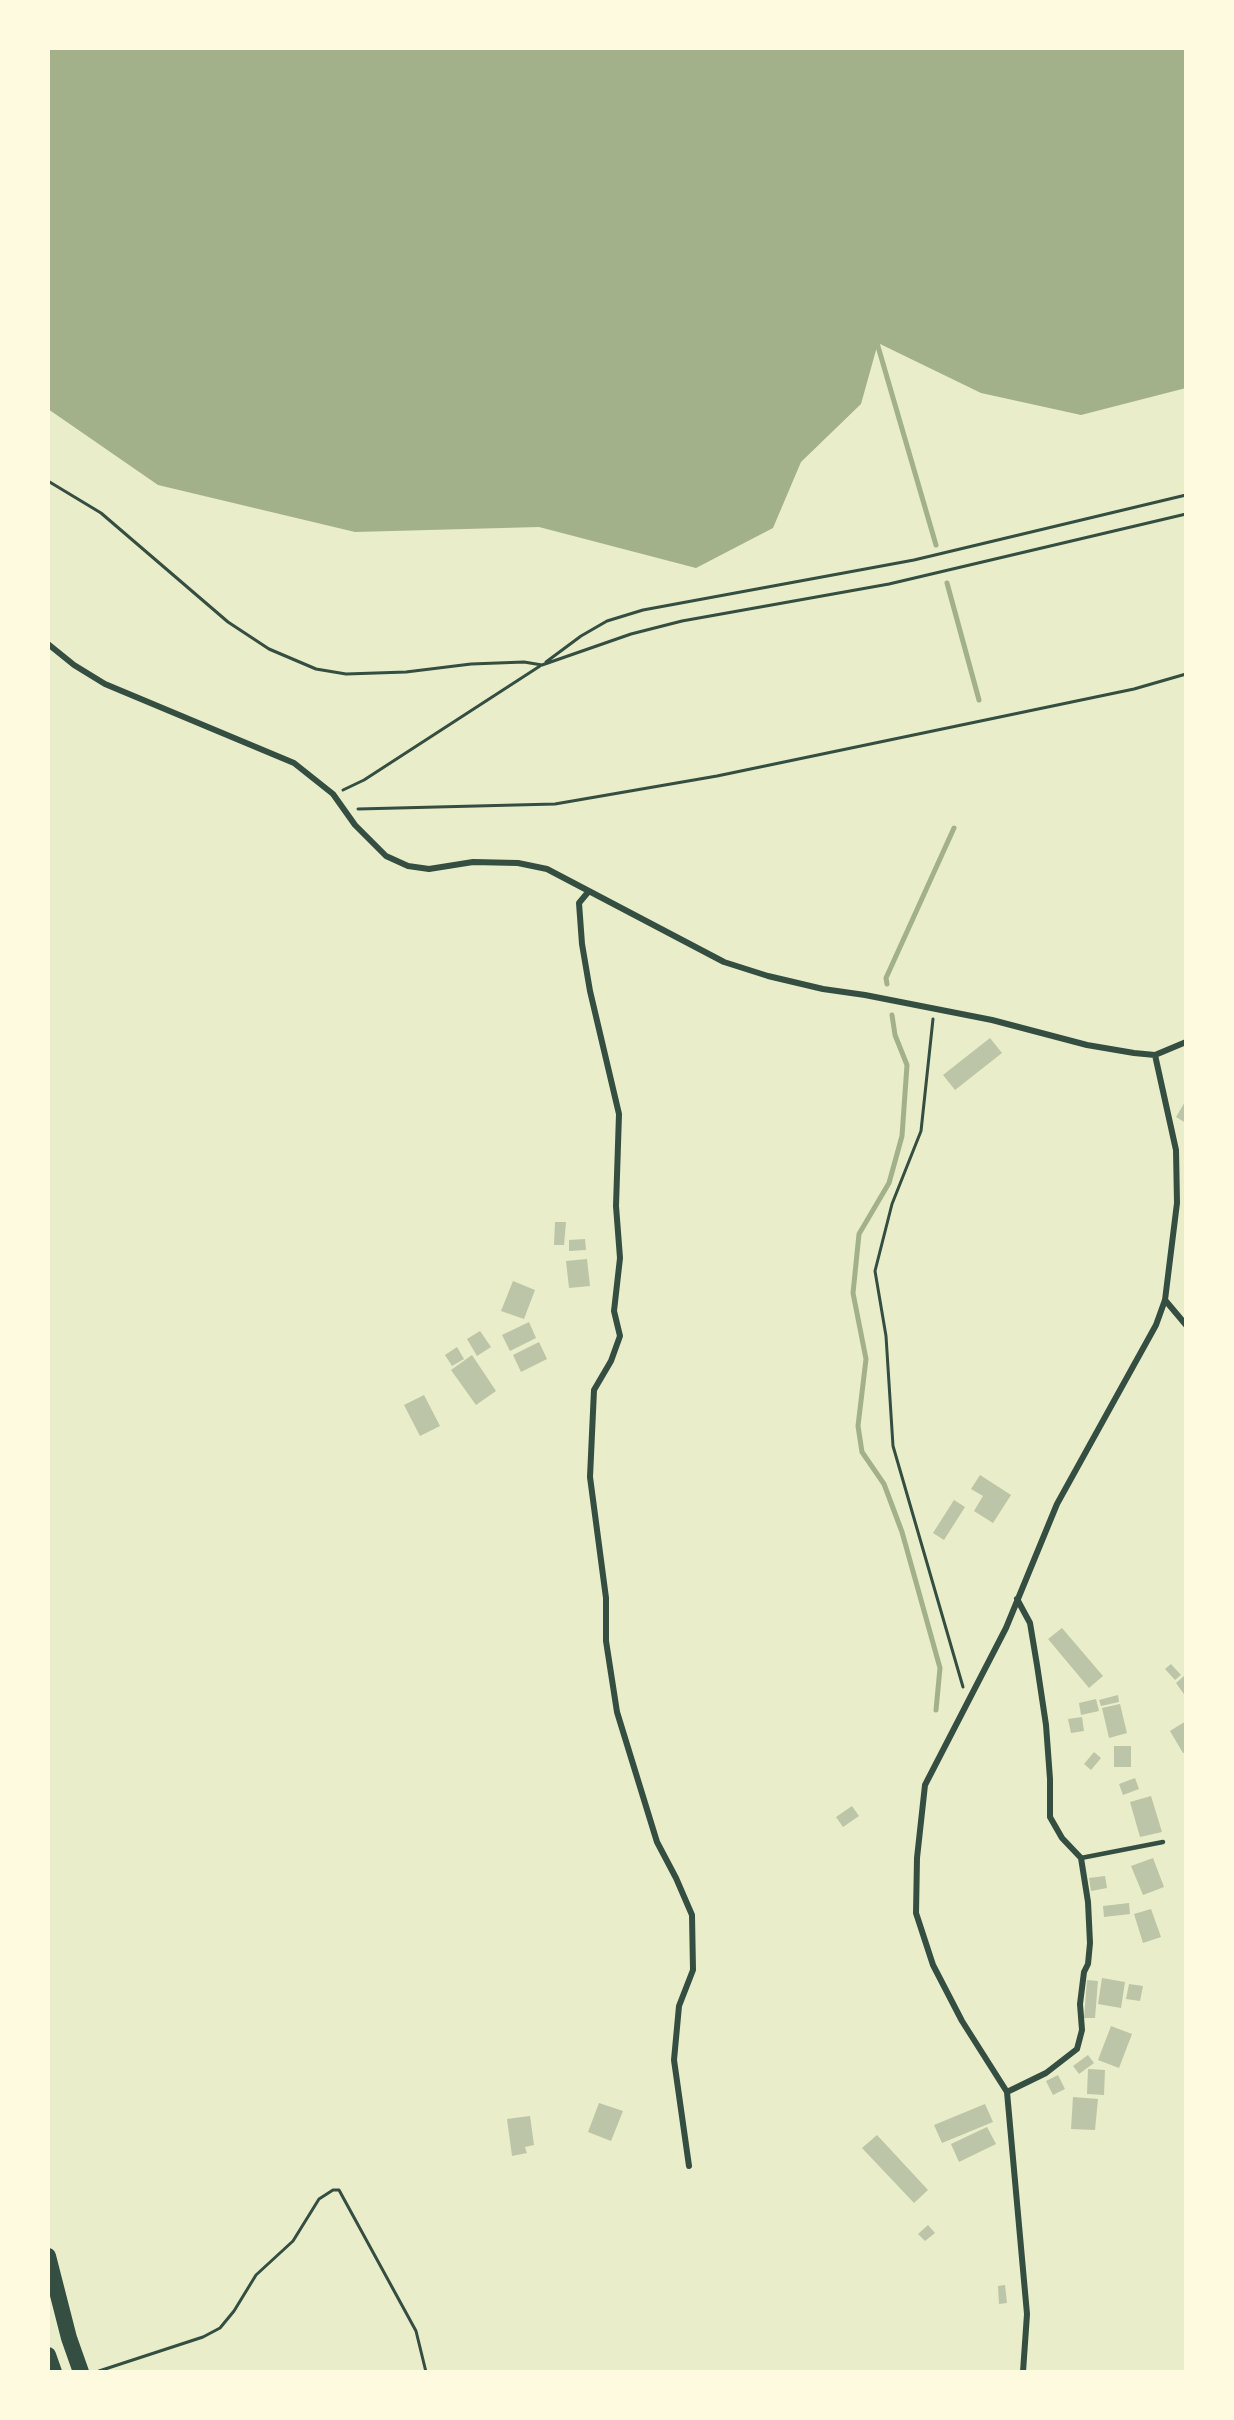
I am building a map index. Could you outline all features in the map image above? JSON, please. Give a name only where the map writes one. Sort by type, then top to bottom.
[{"type":"highway","points":[[48,2256],[69,2338],[81,2372]]},
{"type":"highway","points":[[48,2355],[54,2372]]},
{"type":"street","points":[[48,644],[74,665],[105,684],[294,763],[333,794],[355,825],[386,856],[408,866],[429,869],[473,862],[518,863],[547,869],[724,962],[768,976],[812,986],[992,1020],[1088,1045],[1155,1055],[1186,1042]]},
{"type":"street","points":[[589,891],[579,903],[582,944],[590,991],[620,1114],[616,1206],[620,1258],[614,1311],[620,1336],[611,1361],[594,1390],[591,1477],[606,1598],[606,1641],[617,1712],[657,1842],[692,1915],[693,1970],[679,2006],[674,2060],[689,2166]]},
{"type":"street","points":[[1023,2372],[1027,2314],[1006,2092],[962,2021],[933,1965],[916,1913],[917,1858],[925,1785],[967,1702],[974,1695],[1006,1628],[1057,1504],[1156,1325],[1165,1300],[1177,1203],[1176,1150],[1155,1055]]},
{"type":"street","points":[[1165,1300],[1186,1325]]},
{"type":"street","points":[[1006,2092],[1046,2073],[1077,2049],[1082,2030],[1080,2004],[1090,1943],[1088,1902],[1081,1858],[1062,1838],[1050,1817],[1046,1725],[1037,1665],[1030,1623],[1017,1599]]},
{"type":"lane","points":[[1081,1858],[1163,1842]]},
{"type":"path","points":[[48,481],[101,513],[228,622],[269,649],[316,669],[346,674],[406,672],[471,664],[524,662],[542,665],[631,634],[682,621],[889,584],[1186,514]]},
{"type":"path","points":[[333,794],[364,780],[607,621],[643,610],[914,560],[1186,495]]},
{"type":"path","points":[[345,810],[555,804],[728,774],[1134,689],[1186,674]]},
{"type":"path","points":[[934,1009],[921,1131],[892,1204],[875,1271],[886,1336],[893,1446],[967,1702]]},
{"type":"path","points":[[94,2372],[203,2337],[220,2328],[234,2311],[256,2275],[293,2241],[319,2199],[333,2190],[339,2190],[416,2331],[426,2372]]},
{"type":"shaded area","points":[[48,48],[1186,48],[1186,388],[1081,415],[981,393],[878,343],[861,404],[801,462],[773,528],[696,568],[539,527],[355,532],[158,485],[48,409]]},
{"type":"building","points":[[990,1038],[1002,1053],[955,1090],[943,1075]]},
{"type":"building","points":[[1186,1100],[1186,1123],[1176,1117]]},
{"type":"building","points":[[555,1222],[566,1222],[564,1245],[554,1245]]},
{"type":"building","points":[[585,1239],[586,1250],[569,1251],[569,1240]]},
{"type":"building","points":[[587,1259],[590,1286],[569,1288],[566,1261]]},
{"type":"building","points":[[513,1281],[535,1290],[524,1319],[501,1311]]},
{"type":"building","points":[[529,1322],[536,1338],[510,1351],[502,1335]]},
{"type":"building","points":[[480,1331],[491,1347],[477,1356],[467,1339]]},
{"type":"building","points":[[539,1342],[547,1359],[521,1372],[513,1355]]},
{"type":"building","points":[[457,1347],[464,1359],[452,1366],[445,1355]]},
{"type":"building","points":[[472,1355],[496,1391],[476,1405],[451,1370]]},
{"type":"building","points":[[424,1395],[440,1426],[420,1436],[404,1405]]},
{"type":"building","points":[[980,1475],[1011,1495],[993,1523],[974,1511],[983,1496],[971,1489]]},
{"type":"building","points":[[954,1500],[965,1507],[944,1540],[933,1533]]},
{"type":"building","points":[[1062,1628],[1103,1676],[1089,1688],[1048,1639]]},
{"type":"building","points":[[1171,1664],[1181,1675],[1175,1680],[1165,1669]]},
{"type":"building","points":[[1184,1676],[1186,1679],[1186,1697],[1176,1683]]},
{"type":"building","points":[[1118,1695],[1119,1702],[1101,1706],[1099,1700]]},
{"type":"building","points":[[1096,1699],[1099,1711],[1081,1715],[1079,1703]]},
{"type":"building","points":[[1120,1704],[1127,1733],[1109,1738],[1102,1708]]},
{"type":"building","points":[[1082,1717],[1084,1731],[1071,1733],[1068,1719]]},
{"type":"building","points":[[1186,1721],[1186,1752],[1183,1753],[1170,1731]]},
{"type":"building","points":[[1114,1746],[1131,1746],[1131,1767],[1114,1767]]},
{"type":"building","points":[[1094,1752],[1101,1758],[1091,1770],[1084,1764]]},
{"type":"building","points":[[1135,1778],[1139,1789],[1123,1795],[1119,1784]]},
{"type":"building","points":[[1151,1796],[1162,1832],[1140,1837],[1130,1802]]},
{"type":"building","points":[[852,1806],[859,1816],[843,1827],[836,1817]]},
{"type":"building","points":[[1153,1858],[1164,1887],[1143,1895],[1131,1866]]},
{"type":"building","points":[[1105,1876],[1107,1888],[1091,1891],[1089,1878]]},
{"type":"building","points":[[1129,1903],[1130,1914],[1104,1917],[1103,1906]]},
{"type":"building","points":[[1151,1909],[1161,1937],[1143,1943],[1134,1914]]},
{"type":"building","points":[[1102,1978],[1125,1982],[1121,2008],[1098,2004]]},
{"type":"building","points":[[1087,1980],[1098,1981],[1095,2018],[1084,2018]]},
{"type":"building","points":[[1129,1984],[1143,1986],[1140,2001],[1126,1999]]},
{"type":"building","points":[[1111,2026],[1132,2034],[1119,2068],[1098,2060]]},
{"type":"building","points":[[1088,2055],[1094,2063],[1079,2074],[1073,2066]]},
{"type":"building","points":[[1088,2069],[1105,2070],[1104,2095],[1087,2094]]},
{"type":"building","points":[[1058,2075],[1065,2089],[1053,2095],[1046,2081]]},
{"type":"building","points":[[1073,2097],[1098,2099],[1095,2130],[1071,2129]]},
{"type":"building","points":[[599,2103],[623,2111],[611,2141],[588,2132]]},
{"type":"building","points":[[985,2104],[993,2122],[942,2143],[934,2125]]},
{"type":"building","points":[[530,2116],[534,2145],[525,2147],[527,2153],[512,2156],[507,2119]]},
{"type":"building","points":[[987,2127],[996,2144],[959,2162],[951,2144]]},
{"type":"building","points":[[877,2135],[928,2190],[914,2203],[862,2148]]},
{"type":"building","points":[[928,2225],[935,2233],[925,2241],[918,2234]]},
{"type":"building","points":[[1005,2285],[1007,2303],[999,2304],[998,2286]]},
{"type":"waterway","points":[[877,343],[936,545]]},
{"type":"waterway","points":[[947,583],[979,700]]},
{"type":"waterway","points":[[887,984],[886,978],[954,828]]},
{"type":"waterway","points":[[892,1015],[895,1035],[907,1065],[902,1136],[889,1183],[859,1234],[853,1293],[866,1359],[858,1426],[862,1452],[884,1484],[902,1532],[940,1668],[936,1710]]}]
